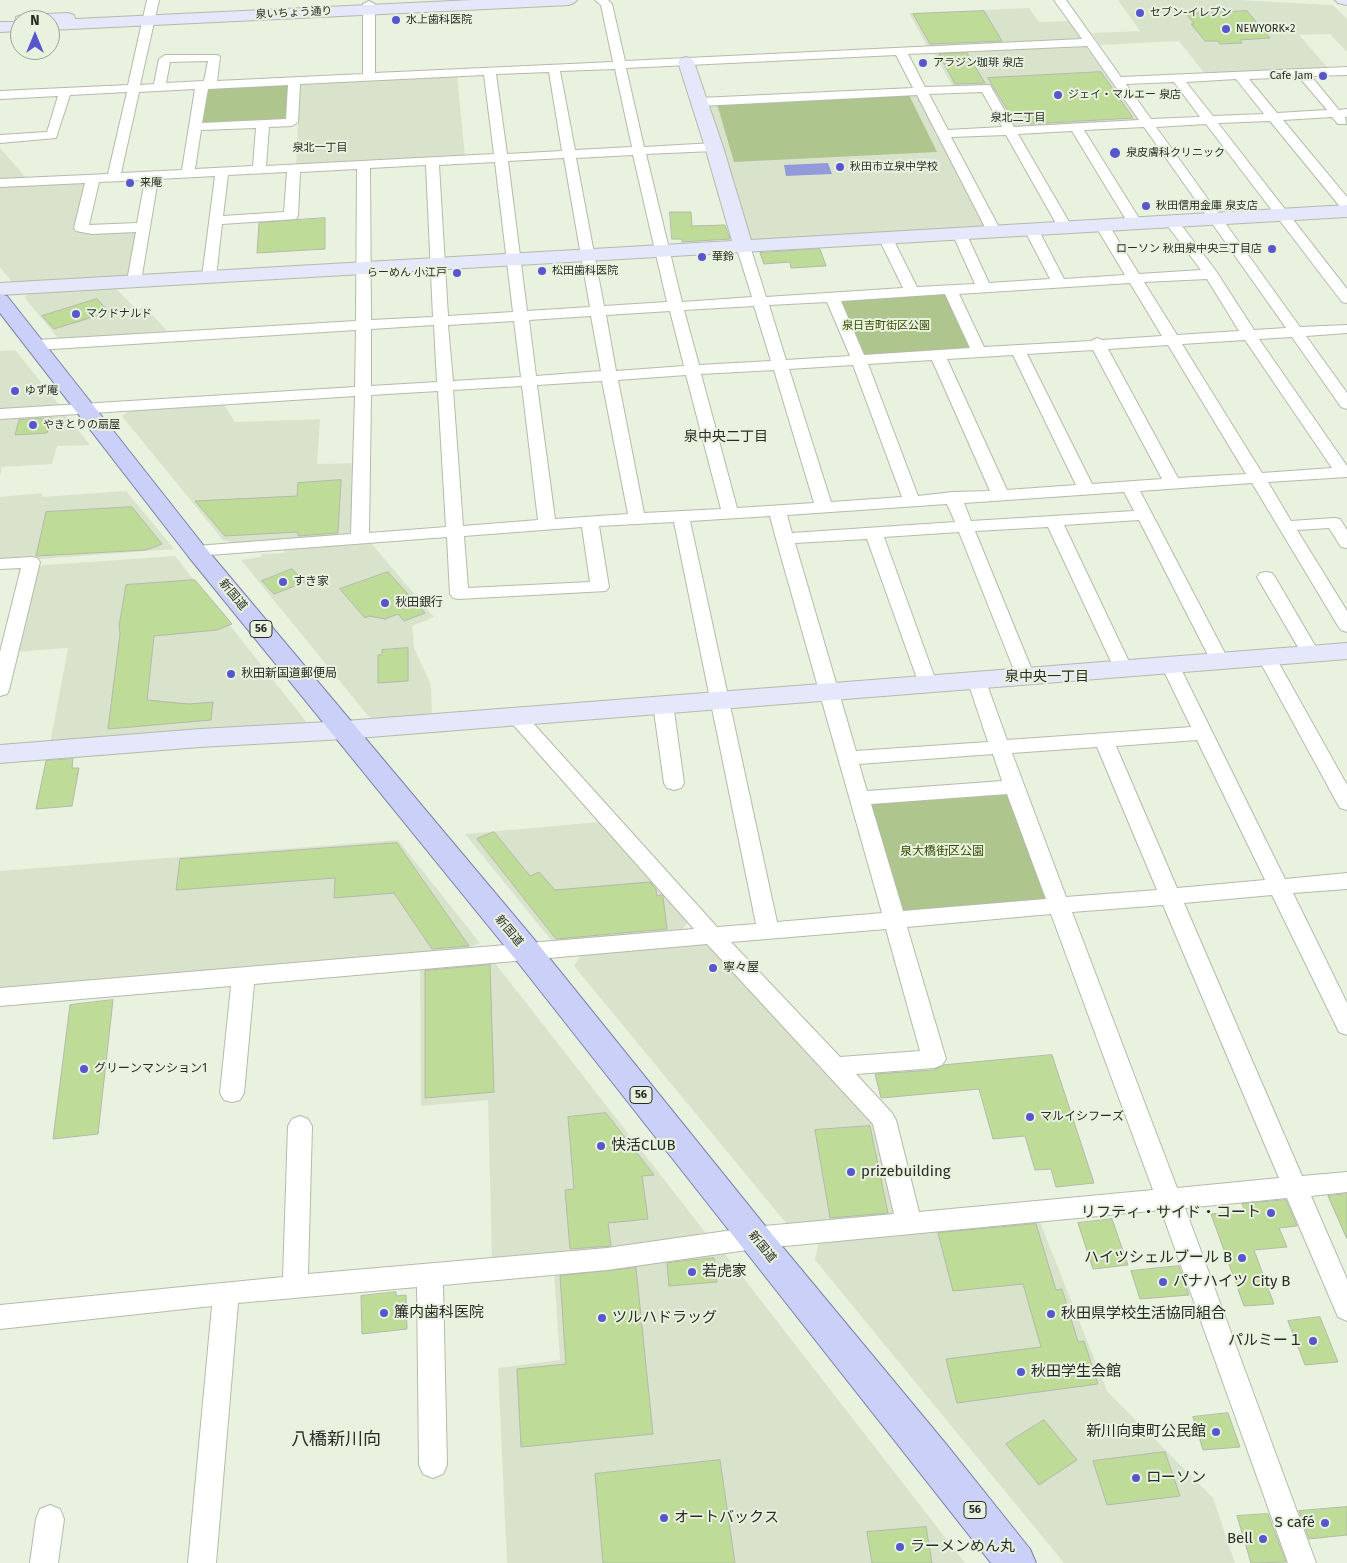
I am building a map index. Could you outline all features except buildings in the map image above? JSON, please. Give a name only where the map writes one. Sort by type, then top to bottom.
[{"type":"main road","name":"新国道","points":[[0,300],[196,551],[527,952],[1016,1563]]},
{"type":"street","name":"泉いちょう通り","points":[[369,7],[454,0]]},
{"type":"street","name":"泉いちょう通り","points":[[60,17],[151,11],[369,7],[569,0]]},
{"type":"street","points":[[601,0],[606,4],[661,250],[730,513]]},
{"type":"street","points":[[1060,0],[1347,404]]},
{"type":"street","points":[[369,7],[369,77]]},
{"type":"street","name":"泉いちょう通り","points":[[60,24],[151,11]]},
{"type":"street","points":[[114,177],[151,11]]},
{"type":"street","points":[[0,95],[1090,42]]},
{"type":"street","points":[[900,51],[994,231]]},
{"type":"street","points":[[159,88],[165,59],[214,57],[195,127],[188,174]]},
{"type":"street","points":[[686,62],[714,147],[824,507]]},
{"type":"street","points":[[554,69],[609,375],[637,518]]},
{"type":"street","points":[[1118,81],[1347,71]]},
{"type":"street","points":[[490,72],[522,317],[528,381],[548,525]]},
{"type":"street","points":[[1301,72],[1342,114],[1347,126]]},
{"type":"street","points":[[1238,75],[1275,117],[1347,206]]},
{"type":"street","points":[[1177,78],[1347,300]]},
{"type":"street","points":[[195,127],[292,122],[294,81]]},
{"type":"street","points":[[700,102],[986,88],[1065,227]]},
{"type":"street","points":[[0,139],[52,136],[65,92]]},
{"type":"street","points":[[944,134],[1342,114]]},
{"type":"street","points":[[259,170],[264,123]]},
{"type":"street","points":[[1076,127],[1136,223]]},
{"type":"street","points":[[0,183],[714,147]]},
{"type":"street","points":[[432,161],[459,594],[600,587],[590,522]]},
{"type":"street","points":[[360,538],[364,164]]},
{"type":"street","points":[[217,220],[291,216],[294,168]]},
{"type":"street","points":[[209,277],[222,172]]},
{"type":"street","points":[[134,281],[152,176]]},
{"type":"street","points":[[93,178],[81,228],[92,230],[143,227]]},
{"type":"street","points":[[0,289],[1347,212]]},
{"type":"street","points":[[1171,221],[1210,274],[1249,335],[1345,472]]},
{"type":"street","points":[[1102,225],[1347,626]]},
{"type":"street","points":[[1031,229],[1059,284]]},
{"type":"street","points":[[959,233],[984,288]]},
{"type":"street","points":[[885,237],[912,293]]},
{"type":"street","points":[[37,345],[1210,274]]},
{"type":"street","points":[[951,290],[979,352]]},
{"type":"street","points":[[833,298],[859,360],[911,500]]},
{"type":"street","points":[[0,414],[1347,329]]},
{"type":"street","points":[[1097,344],[1173,484]]},
{"type":"street","points":[[1018,350],[1086,489]]},
{"type":"street","points":[[937,354],[1000,494]]},
{"type":"street","points":[[196,551],[637,518],[680,517],[953,497],[1345,472]]},
{"type":"street","points":[[1130,487],[1220,661]]},
{"type":"street","points":[[953,497],[1025,676]]},
{"type":"street","points":[[777,510],[934,1058],[834,1067]]},
{"type":"street","points":[[785,539],[1143,515]]},
{"type":"street","points":[[680,517],[768,931]]},
{"type":"street","points":[[1054,522],[1122,668]]},
{"type":"street","points":[[1287,526],[1334,524],[1347,543]]},
{"type":"street","points":[[874,533],[928,684]]},
{"type":"street","points":[[0,564],[31,562],[4,656],[0,690]]},
{"type":"street","points":[[1266,577],[1311,654]]},
{"type":"street","points":[[0,754],[200,738],[344,730],[976,679],[1347,652]]},
{"type":"street","points":[[1267,658],[1347,803]]},
{"type":"street","points":[[1170,665],[1347,1026]]},
{"type":"street","points":[[976,679],[1014,787],[1169,1199],[1302,1563]]},
{"type":"street","points":[[663,704],[674,783]]},
{"type":"street","points":[[516,716],[713,935],[884,1120],[909,1224]]},
{"type":"street","points":[[848,758],[1204,733]]},
{"type":"street","points":[[1104,741],[1347,1308]]},
{"type":"street","points":[[860,798],[1014,787]]},
{"type":"street","points":[[0,997],[243,978],[713,935],[1347,881]]},
{"type":"street","points":[[232,1093],[243,978]]},
{"type":"street","points":[[295,1288],[300,1126]]},
{"type":"street","points":[[0,1317],[226,1293],[607,1259],[754,1238],[1347,1182]]},
{"type":"street","points":[[430,1275],[433,1465]]},
{"type":"street","points":[[202,1563],[226,1293]]},
{"type":"street","points":[[44,1563],[50,1519]]},
{"type":"shaded area","points":[[1118,0],[1238,0],[1333,5],[1347,19],[1347,52],[1330,34],[1299,35],[1329,69],[1205,74],[1179,41],[1100,45],[1092,33],[1140,31]]},
{"type":"shaded area","points":[[1029,8],[1039,22],[1069,21],[1081,38],[1075,41],[928,48],[909,13]]},
{"type":"shaded area","points":[[1081,45],[1087,48],[1137,118],[1134,122],[1021,128],[1013,126],[990,85],[953,87],[934,53]]},
{"type":"shaded area","points":[[457,75],[465,157],[296,166],[300,83]]},
{"type":"shaded area","name":"秋田市立泉中学校","points":[[921,91],[994,231],[743,246],[700,102]]},
{"type":"shaded area","points":[[0,148],[28,180],[0,181]]},
{"type":"shaded area","points":[[82,181],[86,183],[74,231],[134,229],[138,231],[130,274],[122,278],[13,283],[0,267],[0,186]]},
{"type":"shaded area","points":[[114,287],[137,310],[145,307],[172,336],[62,343],[24,297],[34,291]]},
{"type":"shaded area","points":[[15,350],[61,407],[0,411],[0,351]]},
{"type":"shaded area","points":[[223,403],[235,422],[320,419],[317,464],[359,463],[351,536],[234,543],[223,540],[122,416],[132,409]]},
{"type":"shaded area","points":[[64,413],[90,445],[57,446],[52,464],[2,467],[0,476],[0,417]]},
{"type":"shaded area","points":[[126,491],[174,549],[0,562],[0,497],[42,493],[42,497]]},
{"type":"shaded area","points":[[370,542],[434,617],[412,626],[414,648],[431,685],[432,716],[376,719],[369,717],[241,560],[261,557],[262,554],[284,553],[284,549]]},
{"type":"shaded area","points":[[175,556],[308,724],[50,744],[68,648],[14,652],[33,566]]},
{"type":"shaded area","points":[[600,822],[690,919],[680,933],[562,944],[551,940],[465,834]]},
{"type":"shaded area","points":[[398,840],[480,943],[464,950],[0,994],[0,871]]},
{"type":"shaded area","points":[[701,944],[713,947],[875,1126],[895,1209],[888,1218],[794,1226],[786,1223],[574,966],[582,954]]},
{"type":"shaded area","points":[[491,958],[709,1237],[492,1261],[488,1100],[421,1106],[420,965]]},
{"type":"shaded area","points":[[1038,1217],[1107,1391],[1213,1498],[1235,1563],[1064,1563],[815,1260],[819,1242]]},
{"type":"shaded area","points":[[724,1253],[965,1563],[507,1563],[498,1368],[560,1360],[554,1271]]},
{"type":"green space","points":[[291,84],[288,120],[200,123],[206,88]]},
{"type":"green space","points":[[909,95],[937,152],[734,162],[717,104]]},
{"type":"green space","name":"泉日吉町街区公園","points":[[943,293],[949,296],[972,346],[968,349],[864,356],[858,353],[839,301],[842,299]]},
{"type":"green space","name":"泉大橋街区公園","points":[[1006,792],[1012,795],[1049,895],[1045,900],[904,911],[895,908],[868,807],[872,802]]},
{"type":"water","points":[[828,163],[832,174],[786,176],[784,165]]},
{"type":"place","name":"セブン-イレブン","points":[[1140,13]]},
{"type":"place","name":"水上歯科医院","points":[[396,20]]},
{"type":"place","name":"NEWYORK×2","points":[[1226,29]]},
{"type":"place","name":"アラジン珈琲 泉店","points":[[923,63]]},
{"type":"place","name":"Cafe Jam","points":[[1323,76]]},
{"type":"place","name":"ジェイ・マルエー 泉店","points":[[1058,95]]},
{"type":"place","name":"泉皮膚科クリニック","points":[[1115,153]]},
{"type":"place","name":"秋田市立泉中学校","points":[[840,167]]},
{"type":"place","name":"来庵","points":[[130,183]]},
{"type":"place","name":"秋田信用金庫 泉支店","points":[[1146,206]]},
{"type":"place","name":"ローソン 秋田泉中央三丁目店","points":[[1272,249]]},
{"type":"place","name":"華鈴","points":[[702,257]]},
{"type":"place","name":"松田歯科医院","points":[[542,271]]},
{"type":"place","name":"らーめん 小江戸","points":[[457,273]]},
{"type":"place","name":"マクドナルド","points":[[76,314]]},
{"type":"place","name":"ゆず庵","points":[[15,391]]},
{"type":"place","name":"やきとりの扇屋","points":[[33,425]]},
{"type":"place","name":"すき家","points":[[283,582]]},
{"type":"place","name":"秋田銀行","points":[[385,603]]},
{"type":"place","name":"秋田新国道郵便局","points":[[231,674]]},
{"type":"place","name":"寧々屋","points":[[713,968]]},
{"type":"place","name":"グリーンマンション1","points":[[84,1069]]},
{"type":"place","name":"マルイシフーズ","points":[[1030,1117]]},
{"type":"place","name":"快活CLUB","points":[[601,1146]]},
{"type":"place","name":"prizebuilding","points":[[851,1172]]},
{"type":"place","name":"リフティ・サイド・コート","points":[[1271,1213]]},
{"type":"place","name":"ハイツシェルブール B","points":[[1242,1258]]},
{"type":"place","name":"若虎家","points":[[692,1272]]},
{"type":"place","name":"パナハイツ City B","points":[[1163,1282]]},
{"type":"place","name":"簾内歯科医院","points":[[384,1313]]},
{"type":"place","name":"秋田県学校生活協同組合","points":[[1051,1314]]},
{"type":"place","name":"ツルハドラッグ","points":[[602,1318]]},
{"type":"place","name":"パルミー１","points":[[1313,1341]]},
{"type":"place","name":"秋田学生会館","points":[[1021,1372]]},
{"type":"place","name":"新川向東町公民館","points":[[1216,1432]]},
{"type":"place","name":"ローソン","points":[[1136,1478]]},
{"type":"place","name":"オートバックス","points":[[664,1518]]},
{"type":"place","name":"S café","points":[[1325,1523]]},
{"type":"place","name":"Bell","points":[[1263,1539]]},
{"type":"place","name":"ラーメンめん丸","points":[[900,1547]]},
{"type":"district","name":"泉北二丁目","points":[[1018,118]]},
{"type":"district","name":"泉北一丁目","points":[[320,148]]},
{"type":"district","name":"泉中央二丁目","points":[[726,437]]},
{"type":"district","name":"泉中央一丁目","points":[[1047,677]]},
{"type":"district","name":"八橋新川向","points":[[336,1440]]}]
